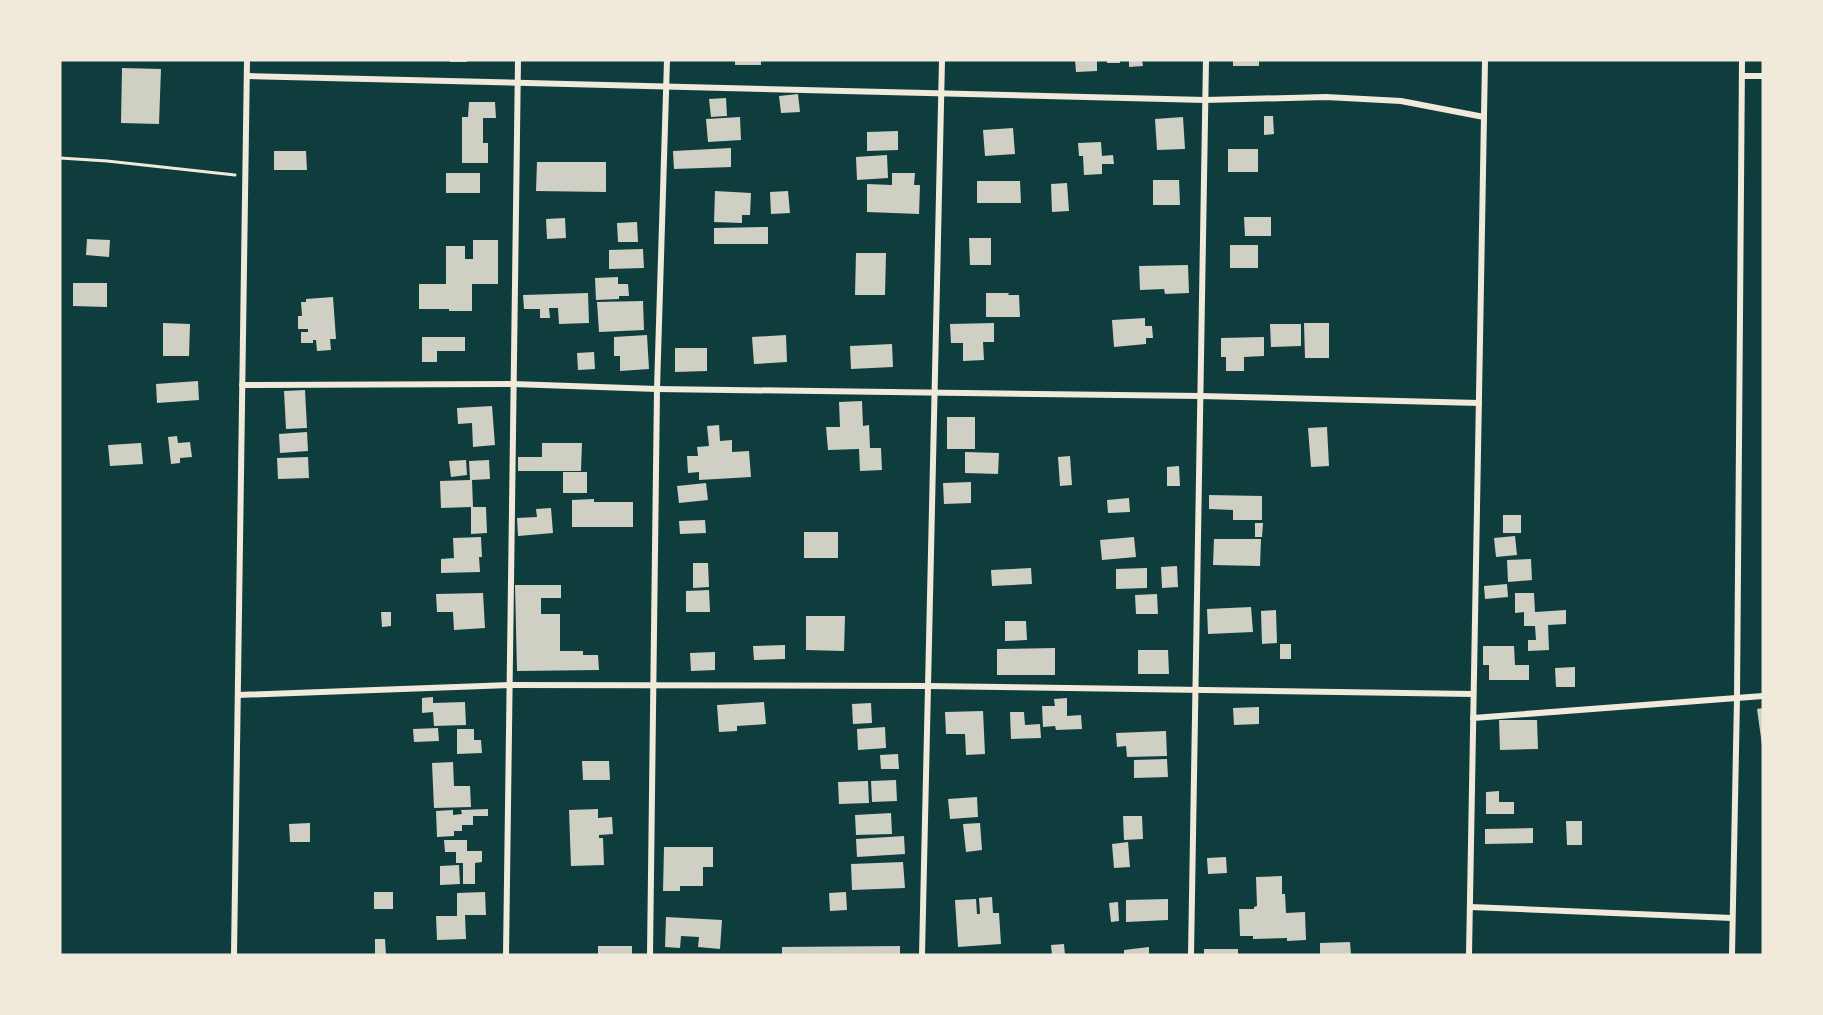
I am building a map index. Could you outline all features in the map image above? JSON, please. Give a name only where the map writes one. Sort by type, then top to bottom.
[{"type":"street","points":[[234,955],[247,60]]},
{"type":"street","points":[[506,955],[518,60]]},
{"type":"street","points":[[650,955],[657,390],[667,60]]},
{"type":"street","points":[[922,955],[942,60]]},
{"type":"street","points":[[1191,955],[1206,60]]},
{"type":"street","points":[[1469,955],[1485,60]]},
{"type":"street","points":[[1732,955],[1737,698],[1742,60]]},
{"type":"street","points":[[247,75],[1205,100],[1326,98],[1401,101],[1484,117]]},
{"type":"street","points":[[1742,76],[1763,76]]},
{"type":"street","points":[[242,385],[513,384],[657,390],[1200,396],[1479,403]]},
{"type":"street","points":[[238,695],[510,685],[929,686],[1473,694]]},
{"type":"street","points":[[1473,718],[1763,696]]},
{"type":"street","points":[[1470,907],[1732,918]]},
{"type":"path","points":[[60,158],[245,176]]},
{"type":"building","points":[[450,60],[467,60],[467,62],[450,62]]},
{"type":"building","points":[[735,60],[761,60],[761,65],[735,65]]},
{"type":"building","points":[[1075,60],[1097,60],[1097,71],[1076,72]]},
{"type":"building","points":[[1107,60],[1120,60],[1120,63],[1107,63]]},
{"type":"building","points":[[1129,60],[1142,60],[1143,66],[1129,67]]},
{"type":"building","points":[[1233,60],[1259,60],[1259,66],[1233,66]]},
{"type":"building","points":[[122,68],[161,69],[159,124],[121,123]]},
{"type":"building","points":[[798,94],[800,112],[781,113],[779,96]]},
{"type":"building","points":[[726,98],[727,116],[711,117],[709,99]]},
{"type":"building","points":[[469,102],[495,102],[496,118],[483,118],[483,143],[488,143],[488,163],[462,163],[462,117],[468,117]]},
{"type":"building","points":[[1264,116],[1273,116],[1274,134],[1264,135]]},
{"type":"building","points":[[740,117],[741,140],[708,142],[706,119]]},
{"type":"building","points":[[1183,117],[1185,149],[1157,150],[1155,119]]},
{"type":"building","points":[[1013,128],[1015,154],[985,156],[983,130]]},
{"type":"building","points":[[898,131],[898,150],[867,151],[867,132]]},
{"type":"building","points":[[1101,142],[1102,156],[1113,155],[1114,164],[1102,164],[1102,174],[1084,175],[1083,156],[1079,156],[1078,143]]},
{"type":"building","points":[[731,148],[731,167],[674,169],[673,151]]},
{"type":"building","points":[[1228,149],[1258,149],[1258,172],[1228,172]]},
{"type":"building","points":[[274,151],[306,151],[307,170],[274,170]]},
{"type":"building","points":[[887,155],[888,178],[857,180],[856,157]]},
{"type":"building","points":[[537,162],[606,162],[606,192],[536,191]]},
{"type":"building","points":[[446,173],[480,173],[480,193],[446,193]]},
{"type":"building","points":[[892,173],[915,173],[914,185],[920,185],[919,214],[867,212],[867,184],[892,185]]},
{"type":"building","points":[[1153,180],[1179,180],[1180,205],[1153,205]]},
{"type":"building","points":[[977,181],[1020,181],[1021,203],[977,203]]},
{"type":"building","points":[[1067,183],[1069,211],[1052,212],[1051,184]]},
{"type":"building","points":[[715,191],[751,193],[750,215],[742,215],[742,223],[714,222]]},
{"type":"building","points":[[788,191],[790,213],[771,214],[770,192]]},
{"type":"building","points":[[1244,217],[1271,217],[1271,236],[1245,236]]},
{"type":"building","points":[[565,218],[566,238],[547,239],[546,219]]},
{"type":"building","points":[[637,222],[638,242],[618,242],[617,223]]},
{"type":"building","points":[[768,227],[768,244],[714,244],[714,228]]},
{"type":"building","points":[[969,238],[991,238],[991,265],[970,265]]},
{"type":"building","points":[[87,239],[110,240],[109,257],[86,255]]},
{"type":"building","points":[[473,240],[498,240],[498,284],[472,284],[472,311],[419,309],[419,284],[446,284],[446,246],[465,246],[465,259],[473,259]]},
{"type":"building","points":[[1230,245],[1258,245],[1258,268],[1230,268]]},
{"type":"building","points":[[643,249],[644,268],[609,269],[609,250]]},
{"type":"building","points":[[856,253],[886,253],[885,295],[855,295]]},
{"type":"building","points":[[1188,265],[1189,293],[1165,294],[1164,289],[1140,290],[1139,266]]},
{"type":"building","points":[[618,277],[618,284],[628,284],[629,296],[596,300],[595,278]]},
{"type":"building","points":[[73,283],[107,283],[107,307],[73,306]]},
{"type":"building","points":[[588,293],[589,323],[559,324],[558,308],[549,308],[550,318],[540,318],[540,309],[524,309],[523,295]]},
{"type":"building","points":[[986,293],[1019,295],[1020,317],[986,317]]},
{"type":"building","points":[[333,297],[336,339],[330,339],[331,350],[317,351],[316,340],[313,340],[313,343],[301,343],[301,332],[308,332],[308,329],[298,329],[298,316],[302,316],[301,302],[306,302],[306,299]]},
{"type":"building","points":[[643,301],[644,330],[599,332],[597,302]]},
{"type":"building","points":[[1145,318],[1145,326],[1152,326],[1153,338],[1146,338],[1146,344],[1114,347],[1112,320]]},
{"type":"building","points":[[163,323],[190,324],[189,356],[163,356]]},
{"type":"building","points":[[994,323],[994,342],[983,342],[984,360],[963,361],[963,343],[951,343],[950,324]]},
{"type":"building","points":[[1304,323],[1329,323],[1329,358],[1305,358]]},
{"type":"building","points":[[1270,324],[1301,324],[1301,346],[1271,347]]},
{"type":"building","points":[[647,335],[649,369],[620,371],[620,356],[614,356],[614,337]]},
{"type":"building","points":[[786,335],[787,362],[754,364],[752,337]]},
{"type":"building","points":[[422,337],[465,337],[465,351],[437,351],[437,362],[422,362]]},
{"type":"building","points":[[1264,337],[1264,356],[1244,357],[1244,371],[1226,371],[1226,357],[1221,357],[1221,338]]},
{"type":"building","points":[[892,344],[893,367],[851,369],[850,346]]},
{"type":"building","points":[[675,348],[707,348],[707,371],[675,372]]},
{"type":"building","points":[[594,352],[595,369],[578,370],[577,353]]},
{"type":"building","points":[[198,381],[199,400],[157,403],[156,384]]},
{"type":"building","points":[[305,390],[307,428],[286,429],[284,391]]},
{"type":"building","points":[[862,401],[863,426],[869,425],[870,448],[881,448],[882,470],[860,471],[859,449],[828,450],[826,427],[840,427],[839,402]]},
{"type":"building","points":[[492,406],[495,445],[473,447],[472,423],[458,424],[457,408]]},
{"type":"building","points":[[947,417],[975,417],[975,449],[947,449]]},
{"type":"building","points":[[719,425],[720,441],[732,440],[732,452],[749,451],[751,477],[699,480],[699,472],[688,473],[687,456],[698,456],[697,447],[709,446],[707,426]]},
{"type":"building","points":[[1327,427],[1329,466],[1311,467],[1308,428]]},
{"type":"building","points":[[307,432],[308,451],[280,453],[279,434]]},
{"type":"building","points":[[177,436],[178,443],[190,442],[192,457],[180,458],[180,463],[171,464],[168,437]]},
{"type":"building","points":[[141,443],[143,464],[110,466],[108,445]]},
{"type":"building","points":[[542,443],[582,443],[581,471],[518,471],[518,457],[542,457]]},
{"type":"building","points":[[965,452],[999,453],[998,474],[965,473]]},
{"type":"building","points":[[1070,456],[1072,485],[1060,486],[1058,457]]},
{"type":"building","points":[[308,457],[309,478],[278,479],[277,458]]},
{"type":"building","points":[[466,460],[467,475],[451,477],[449,461]]},
{"type":"building","points":[[489,460],[490,479],[472,480],[473,507],[486,507],[487,533],[471,534],[471,507],[441,508],[440,481],[470,480],[469,461]]},
{"type":"building","points":[[1179,466],[1180,486],[1167,486],[1167,467]]},
{"type":"building","points":[[563,472],[587,472],[587,493],[563,493]]},
{"type":"building","points":[[971,482],[971,503],[944,504],[943,483]]},
{"type":"building","points":[[706,483],[708,500],[679,503],[677,486]]},
{"type":"building","points":[[1209,495],[1262,496],[1262,520],[1233,520],[1233,510],[1209,509]]},
{"type":"building","points":[[1129,498],[1130,512],[1108,513],[1107,500]]},
{"type":"building","points":[[594,499],[594,502],[633,502],[633,527],[572,527],[572,500]]},
{"type":"building","points":[[551,508],[553,533],[518,536],[517,518],[537,517],[536,509]]},
{"type":"building","points":[[1503,515],[1521,515],[1521,533],[1503,533]]},
{"type":"building","points":[[705,520],[706,533],[680,534],[679,521]]},
{"type":"building","points":[[1255,523],[1263,523],[1262,537],[1255,537]]},
{"type":"building","points":[[804,532],[838,532],[838,558],[804,558]]},
{"type":"building","points":[[1515,536],[1517,555],[1496,557],[1494,538]]},
{"type":"building","points":[[481,537],[480,572],[441,573],[441,559],[454,558],[453,538]]},
{"type":"building","points":[[1134,537],[1136,557],[1102,560],[1100,540]]},
{"type":"building","points":[[1214,539],[1261,539],[1260,566],[1213,565]]},
{"type":"building","points":[[1531,559],[1532,580],[1508,582],[1507,560]]},
{"type":"building","points":[[693,563],[708,563],[709,587],[693,588]]},
{"type":"building","points":[[1177,566],[1178,587],[1162,588],[1161,567]]},
{"type":"building","points":[[1031,568],[1032,584],[992,586],[991,570]]},
{"type":"building","points":[[1147,568],[1147,588],[1116,589],[1116,569]]},
{"type":"building","points":[[1507,584],[1508,597],[1485,599],[1484,586]]},
{"type":"building","points":[[515,585],[561,585],[561,598],[541,598],[541,614],[560,614],[560,651],[583,651],[583,655],[598,655],[599,670],[517,671]]},
{"type":"building","points":[[709,590],[710,612],[686,612],[686,591]]},
{"type":"building","points":[[483,593],[485,628],[454,630],[453,612],[437,612],[436,594]]},
{"type":"building","points":[[1515,593],[1534,593],[1535,612],[1566,610],[1566,624],[1548,625],[1549,650],[1528,651],[1528,640],[1536,640],[1535,626],[1524,626],[1524,612],[1515,613]]},
{"type":"building","points":[[1157,594],[1158,614],[1136,614],[1135,595]]},
{"type":"building","points":[[1251,607],[1253,632],[1208,634],[1207,609]]},
{"type":"building","points":[[1276,610],[1277,643],[1262,644],[1261,611]]},
{"type":"building","points":[[381,612],[391,612],[391,626],[382,627]]},
{"type":"building","points":[[806,616],[845,616],[844,651],[806,650]]},
{"type":"building","points":[[1005,621],[1026,621],[1027,640],[1005,641]]},
{"type":"building","points":[[1280,644],[1291,644],[1291,659],[1280,659]]},
{"type":"building","points":[[785,645],[785,659],[754,660],[753,646]]},
{"type":"building","points":[[1483,646],[1514,646],[1515,665],[1529,665],[1529,680],[1489,680],[1489,665],[1483,665]]},
{"type":"building","points":[[1055,648],[1055,675],[997,675],[997,649]]},
{"type":"building","points":[[1138,650],[1168,650],[1169,674],[1138,674]]},
{"type":"building","points":[[715,652],[715,670],[691,671],[690,653]]},
{"type":"building","points":[[1575,667],[1575,687],[1556,687],[1555,668]]},
{"type":"building","points":[[433,697],[433,703],[465,702],[466,725],[434,726],[433,712],[422,713],[422,698]]},
{"type":"building","points":[[1067,698],[1067,716],[1081,715],[1082,729],[1056,730],[1055,726],[1043,727],[1042,706],[1055,706],[1054,699]]},
{"type":"building","points":[[764,702],[766,724],[737,726],[737,731],[719,732],[717,705]]},
{"type":"building","points":[[871,703],[872,723],[853,724],[852,704]]},
{"type":"building","points":[[1259,707],[1259,724],[1234,725],[1233,708]]},
{"type":"building","points":[[1763,708],[1763,745],[1762,745],[1757,709]]},
{"type":"building","points":[[983,711],[985,754],[966,755],[965,734],[946,734],[945,712]]},
{"type":"building","points":[[1010,712],[1024,712],[1025,725],[1040,724],[1041,738],[1011,739]]},
{"type":"building","points":[[1499,720],[1537,720],[1538,749],[1500,750]]},
{"type":"building","points":[[885,727],[886,748],[858,750],[857,729]]},
{"type":"building","points":[[438,728],[439,741],[414,742],[413,729]]},
{"type":"building","points":[[457,729],[474,729],[474,740],[481,740],[482,753],[457,754]]},
{"type":"building","points":[[1166,731],[1167,756],[1127,757],[1126,746],[1117,747],[1116,733]]},
{"type":"building","points":[[898,754],[899,769],[881,769],[880,755]]},
{"type":"building","points":[[1167,759],[1168,777],[1134,778],[1134,760]]},
{"type":"building","points":[[582,761],[609,761],[610,780],[583,780]]},
{"type":"building","points":[[453,762],[454,786],[470,786],[471,807],[434,808],[432,763]]},
{"type":"building","points":[[896,780],[897,801],[872,802],[871,781]]},
{"type":"building","points":[[868,781],[869,803],[839,804],[838,782]]},
{"type":"building","points":[[1499,791],[1499,802],[1514,802],[1514,814],[1486,814],[1486,792]]},
{"type":"building","points":[[977,797],[978,817],[950,819],[948,799]]},
{"type":"building","points":[[488,809],[488,816],[473,816],[473,825],[462,825],[462,831],[454,831],[454,836],[437,837],[436,811],[453,810],[453,815],[462,814],[461,810]]},
{"type":"building","points":[[598,809],[598,818],[612,817],[613,834],[599,835],[599,838],[603,838],[604,865],[571,866],[569,810]]},
{"type":"building","points":[[891,813],[892,834],[856,835],[855,815]]},
{"type":"building","points":[[1123,816],[1142,816],[1143,839],[1124,840]]},
{"type":"building","points":[[1566,821],[1582,821],[1582,845],[1567,845]]},
{"type":"building","points":[[310,823],[310,842],[290,842],[289,824]]},
{"type":"building","points":[[980,823],[982,850],[966,852],[963,824]]},
{"type":"building","points":[[1533,828],[1533,843],[1485,844],[1485,829]]},
{"type":"building","points":[[904,836],[905,854],[857,857],[856,839]]},
{"type":"building","points":[[444,840],[467,840],[467,851],[482,851],[482,862],[475,863],[475,884],[463,884],[463,863],[456,863],[456,852],[445,852]]},
{"type":"building","points":[[1128,842],[1130,867],[1114,868],[1112,844]]},
{"type":"building","points":[[664,847],[713,847],[713,867],[703,867],[703,886],[680,886],[680,891],[663,891]]},
{"type":"building","points":[[1226,857],[1227,873],[1208,874],[1207,858]]},
{"type":"building","points":[[903,862],[905,888],[852,890],[851,864]]},
{"type":"building","points":[[459,865],[460,884],[440,885],[440,866]]},
{"type":"building","points":[[1282,876],[1282,894],[1285,894],[1286,913],[1305,912],[1306,940],[1253,939],[1253,936],[1240,936],[1239,909],[1254,909],[1257,906],[1256,877]]},
{"type":"building","points":[[374,892],[393,892],[393,909],[374,909]]},
{"type":"building","points":[[485,892],[486,915],[465,915],[466,939],[437,940],[436,916],[457,916],[457,893]]},
{"type":"building","points":[[846,892],[847,910],[830,911],[829,893]]},
{"type":"building","points":[[992,897],[993,913],[999,913],[1001,944],[958,947],[955,900],[976,899],[977,914],[980,914],[979,898]]},
{"type":"building","points":[[1168,899],[1168,920],[1126,922],[1126,900]]},
{"type":"building","points":[[1118,902],[1119,921],[1111,922],[1109,903]]},
{"type":"building","points":[[666,917],[722,920],[720,949],[698,947],[699,937],[681,936],[680,948],[665,947]]},
{"type":"building","points":[[375,939],[385,939],[386,955],[375,955]]},
{"type":"building","points":[[1350,942],[1351,955],[1320,955],[1320,943]]},
{"type":"building","points":[[1064,944],[1065,955],[1052,955],[1051,945]]},
{"type":"building","points":[[598,946],[632,946],[632,955],[598,955]]},
{"type":"building","points":[[900,946],[900,955],[782,955],[782,947]]},
{"type":"building","points":[[1149,947],[1149,955],[1124,955],[1124,950]]},
{"type":"building","points":[[1204,949],[1238,949],[1238,955],[1204,955]]}]
